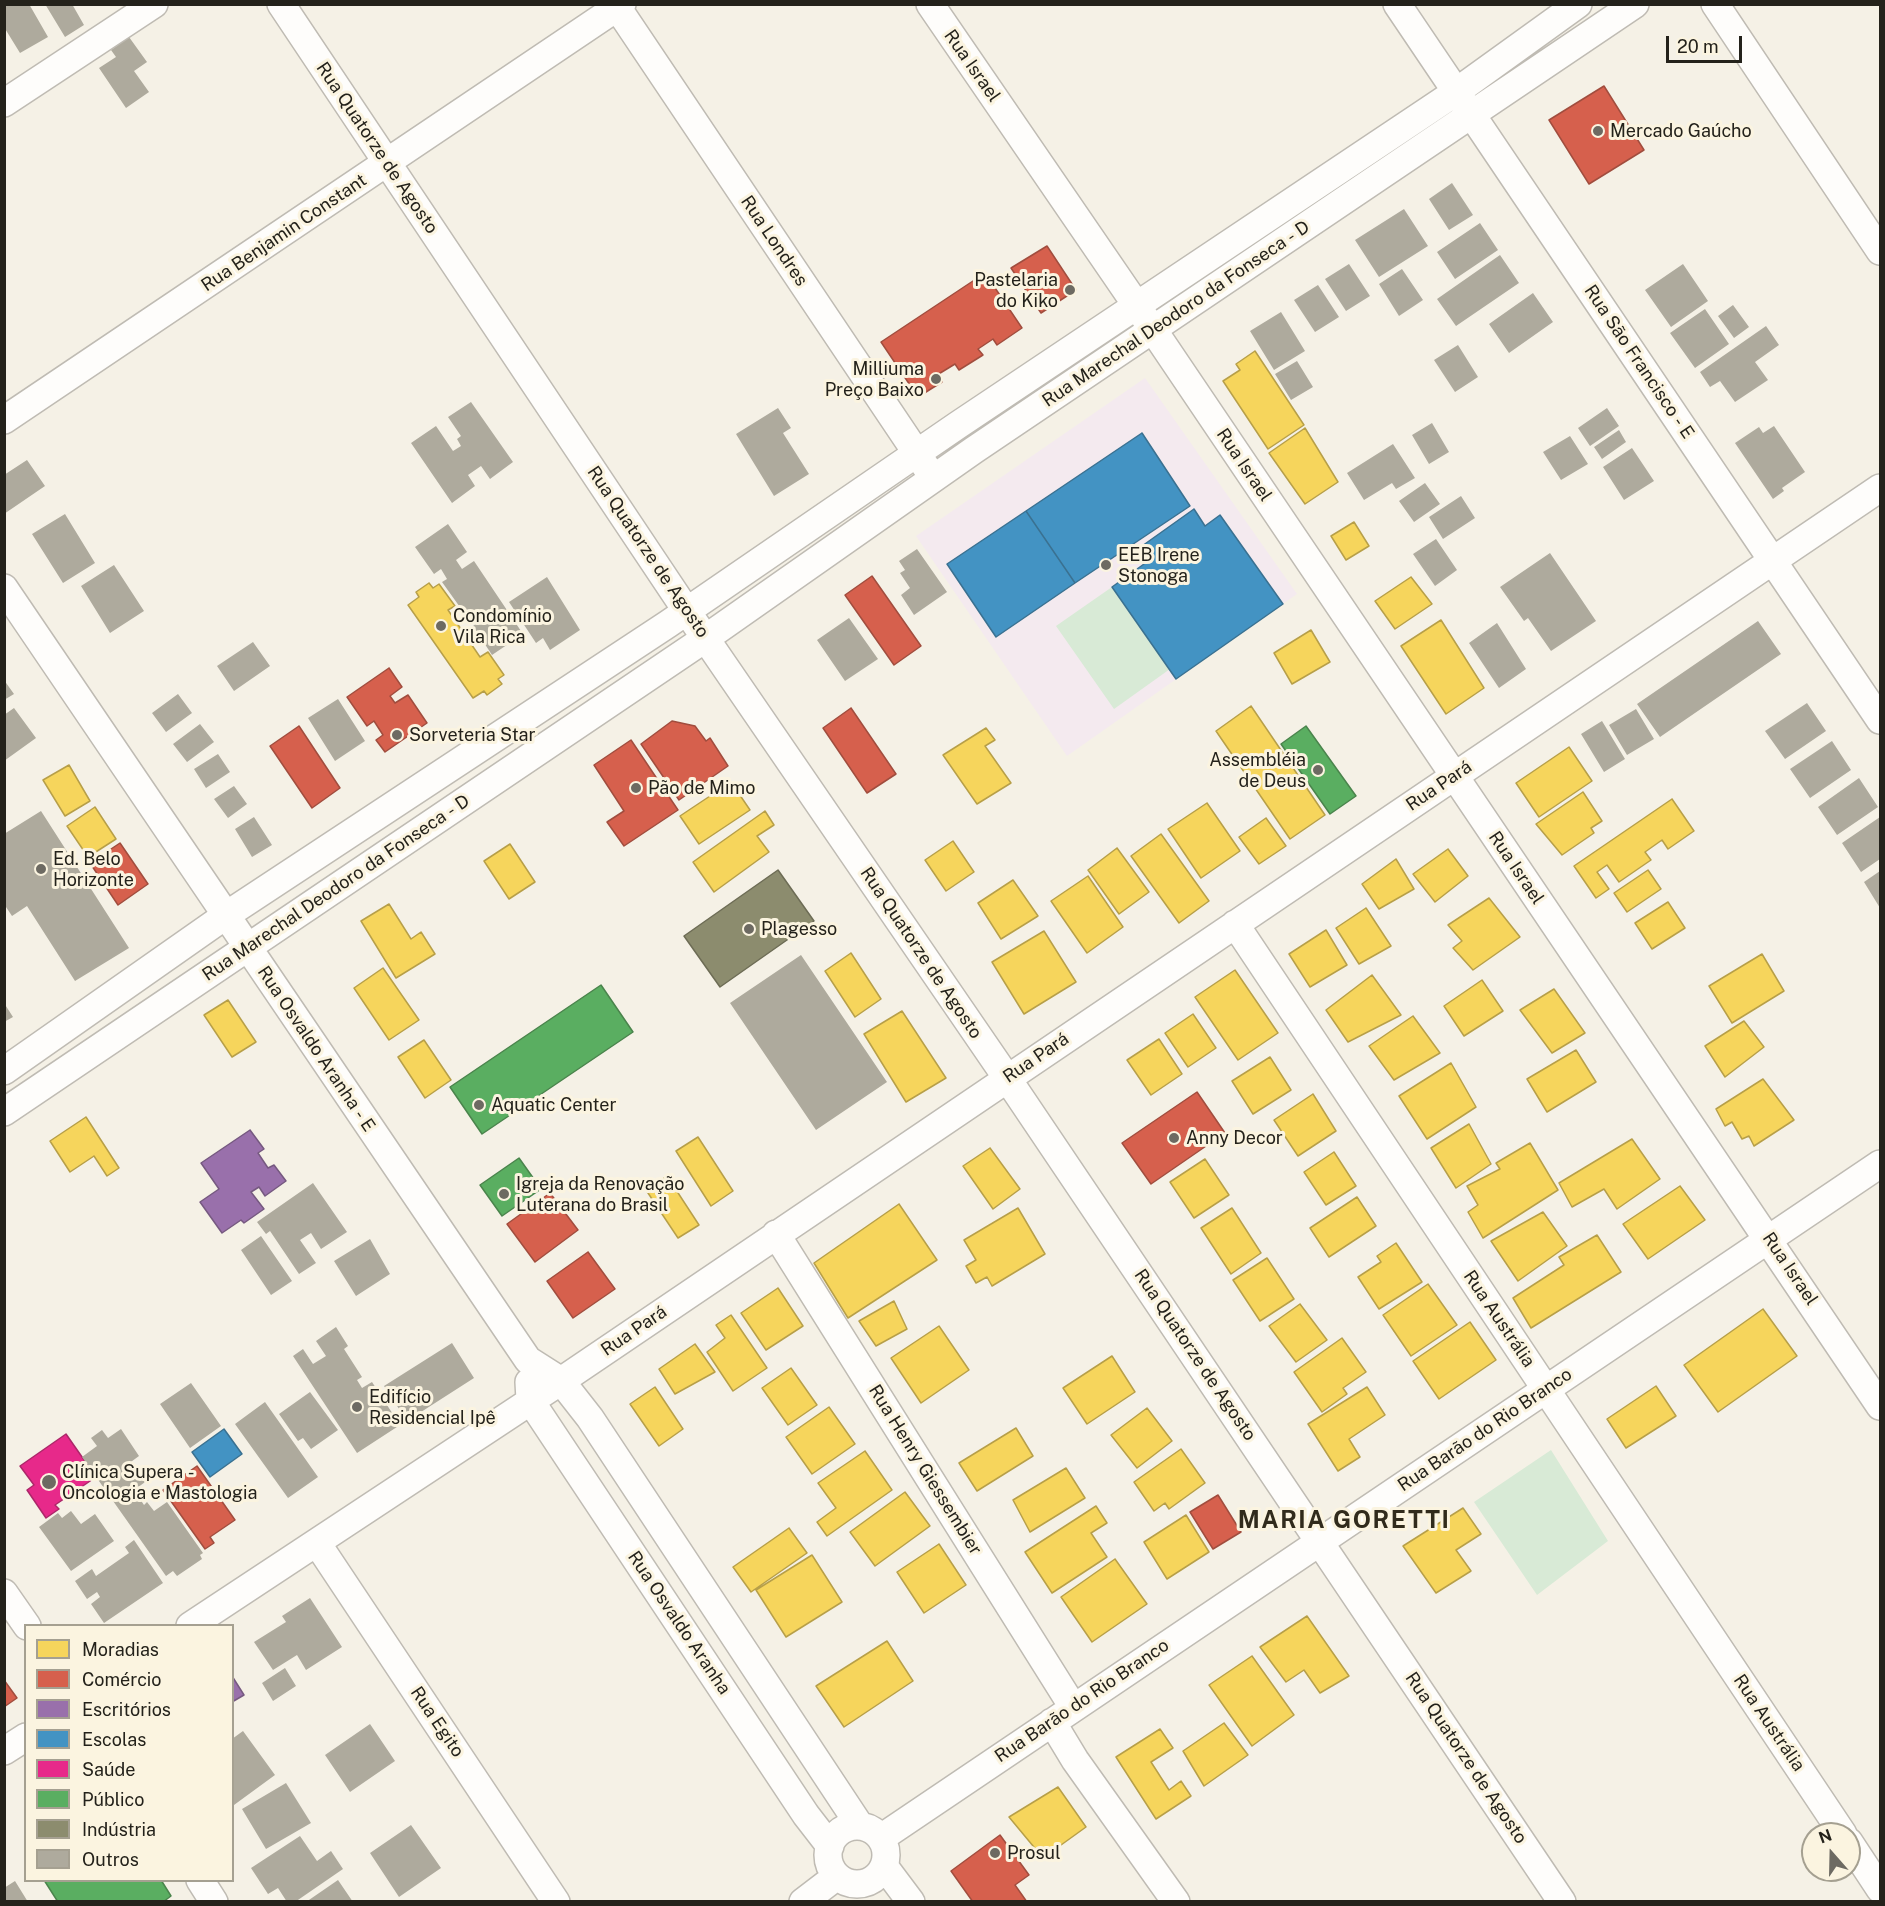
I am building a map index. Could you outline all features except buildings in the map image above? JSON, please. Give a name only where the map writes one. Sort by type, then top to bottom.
[{"type":"street","points":[[4,103],[154,4]]},
{"type":"street","name":"Rua Quatorze de Agosto","points":[[281,4],[685,611],[713,633],[1007,1078],[1562,1902]]},
{"type":"street","name":"Rua Israel","points":[[930,4],[1153,329],[1881,1406]]},
{"type":"street","name":"Rua São Francisco - E","points":[[1397,4],[1881,720]]},
{"type":"street","name":"Rua Marechal Deodoro da Fonseca - D","points":[[7,1069],[225,916],[685,611],[916,453],[1036,375],[1456,92],[1578,4]]},
{"type":"street","name":"Rua Marechal Deodoro da Fonseca - D","points":[[4,1112],[713,633],[933,478],[1635,4]]},
{"type":"street","points":[[1715,4],[1881,251]]},
{"type":"street","name":"Rua Benjamin Constant","points":[[4,420],[618,6]]},
{"type":"street","name":"Rua Londres","points":[[618,6],[933,478]]},
{"type":"street","points":[[1036,375],[1052,398]]},
{"type":"street","name":"Rua Pará","points":[[193,1624],[561,1381],[1881,488]]},
{"type":"street","points":[[812,525],[831,551]]},
{"type":"street","name":"Rua Osvaldo Aranha - E","points":[[4,588],[528,1360],[561,1381]]},
{"type":"street","name":"Rua Austrália","points":[[1235,924],[1836,1822]]},
{"type":"street","points":[[7,1069],[29,1095]]},
{"type":"street","name":"Rua Barão do Rio Branco","points":[[870,1832],[1062,1714],[1881,1164]]},
{"type":"street","name":"Rua Henry Giessembier","points":[[776,1234],[1062,1714],[1075,1760],[1176,1902]]},
{"type":"street","points":[[528,1360],[530,1400]]},
{"type":"street","points":[[561,1381],[590,1418],[711,1603],[886,1856],[884,1866],[871,1880],[803,1902]]},
{"type":"street","name":"Rua Osvaldo Aranha","points":[[530,1400],[759,1744],[830,1846]]},
{"type":"street","points":[[606,1513],[638,1491]]},
{"type":"street","name":"Rua Egito","points":[[317,1543],[556,1902]]},
{"type":"street","points":[[4,1593],[26,1624]]},
{"type":"street","points":[[678,1622],[711,1603]]},
{"type":"street","points":[[759,1744],[793,1723]]},
{"type":"street","points":[[4,1751],[24,1738]]},
{"type":"street","points":[[851,1887],[830,1865],[830,1846],[836,1835],[847,1828],[870,1832]]},
{"type":"street","points":[[1861,1860],[1881,1889]]},
{"type":"street","points":[[884,1866],[911,1902]]},
{"type":"street","points":[[201,1882],[214,1902]]},
{"type":"shaded area","name":"EEB Irene Stonoga","points":[[1145,378],[1297,594],[1067,756],[916,536]]},
{"type":"green space","points":[[1112,587],[1170,669],[1114,709],[1056,626]]},
{"type":"green space","points":[[1551,1450],[1608,1541],[1537,1595],[1474,1502]]},
{"type":"place","name":"Mercado Gaúcho","points":[[1598,131]]},
{"type":"place","name":"Pastelaria do Kiko","points":[[1070,290]]},
{"type":"place","name":"Milliuma Preço Baixo","points":[[936,379]]},
{"type":"place","name":"EEB Irene Stonoga","points":[[1106,565]]},
{"type":"place","name":"Condomínio Vila Rica","points":[[441,626]]},
{"type":"place","name":"Sorveteria Star","points":[[397,735]]},
{"type":"place","name":"Assembléia de Deus","points":[[1318,770]]},
{"type":"place","name":"Pão de Mimo","points":[[636,788]]},
{"type":"place","name":"Ed. Belo Horizonte","points":[[41,869]]},
{"type":"place","name":"Plagesso","points":[[749,929]]},
{"type":"place","name":"Aquatic Center","points":[[479,1105]]},
{"type":"place","name":"Anny Decor","points":[[1174,1138]]},
{"type":"place","name":"Igreja da Renovação Luterana do Brasil","points":[[504,1194]]},
{"type":"place","name":"Edifício Residencial Ipê","points":[[357,1407]]},
{"type":"place","name":"Clínica Supera - Oncologia e Mastologia","points":[[49,1482]]},
{"type":"place","name":"Prosul","points":[[995,1853]]},
{"type":"district","name":"MARIA GORETTI","points":[[1344,1521]]}]
